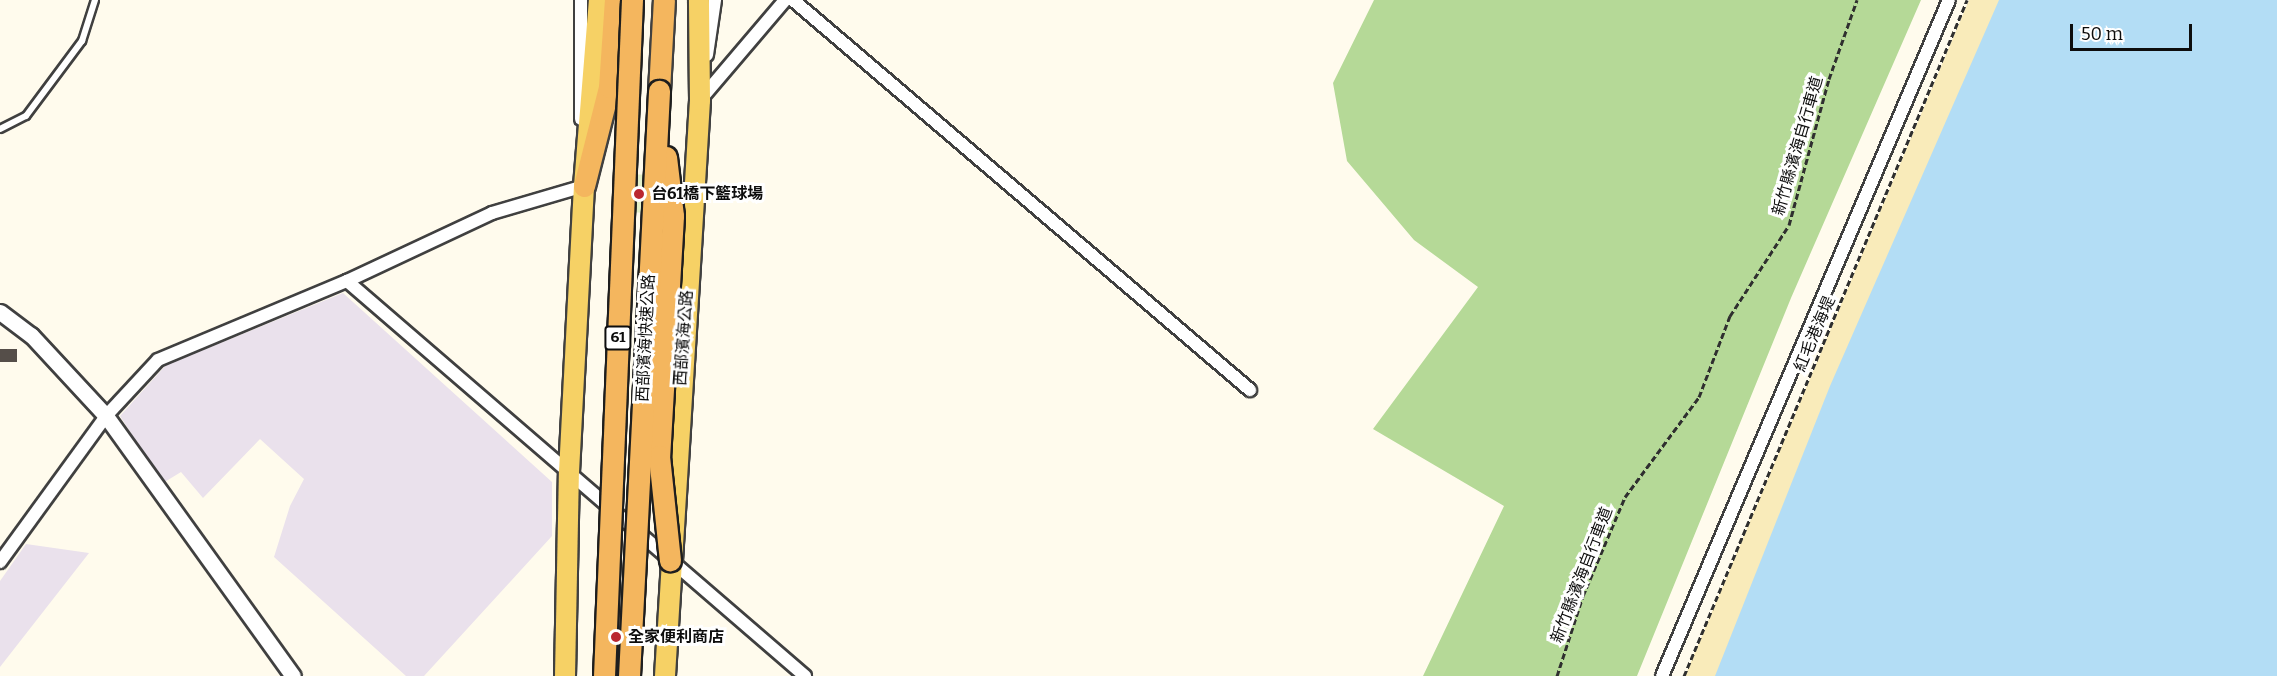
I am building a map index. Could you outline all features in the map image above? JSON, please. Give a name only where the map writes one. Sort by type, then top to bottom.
[{"type":"highway","points":[[584,186],[609,87],[615,0]]},
{"type":"highway","name":"西部濱海快速公路","points":[[604,676],[632,0]]},
{"type":"highway","name":"西部濱海快速公路","points":[[629,676],[664,0]]},
{"type":"highway","points":[[659,90],[673,216],[659,456],[670,560]]},
{"type":"main road","points":[[565,676],[569,472],[584,186],[599,0]]},
{"type":"main road","name":"西部濱海公路","points":[[665,676],[670,560],[700,100],[699,0]]},
{"type":"street","points":[[0,562],[106,416],[158,360],[347,281],[492,213],[584,186],[581,0]]},
{"type":"street","points":[[700,100],[715,0]]},
{"type":"street","points":[[700,100],[784,0]]},
{"type":"street","points":[[793,0],[1250,390]]},
{"type":"street","points":[[1662,676],[1949,0]]},
{"type":"street","points":[[347,281],[805,676]]},
{"type":"street","points":[[0,312],[31,335],[106,416],[292,676]]},
{"type":"street","points":[[235,597],[280,676]]},
{"type":"lane","points":[[0,129],[26,116],[82,41],[95,0]]},
{"type":"path","name":"新竹縣濱海自行車道","points":[[1557,676],[1583,596],[1624,497],[1699,397],[1730,316],[1789,225],[1829,79],[1857,0]]},
{"type":"path","name":"紅毛港海堤","points":[[1684,676],[1967,0]]},
{"type":"shaded area","points":[[343,293],[552,482],[552,536],[424,676],[406,676],[274,557],[290,506],[304,479],[260,439],[203,498],[181,472],[163,483],[120,416],[166,365]]},
{"type":"shaded area","points":[[26,544],[89,553],[0,667],[0,581]]},
{"type":"green space","points":[[1374,0],[1921,0],[1791,298],[1637,676],[1423,676],[1504,506],[1373,429],[1478,287],[1414,240],[1347,161],[1333,83]]},
{"type":"green space","name":"台61橋下籃球場","points":[[624,174],[655,175],[654,213],[623,212]]},
{"type":"sand","points":[[1969,0],[2029,0],[1733,676],[1685,676]]},
{"type":"water","points":[[1999,0],[2277,0],[2277,676],[1715,676],[1830,386]]},
{"type":"building","points":[[0,349],[17,349],[17,362],[0,362]]},
{"type":"place","name":"台61橋下籃球場","points":[[639,194]]},
{"type":"place","name":"全家便利商店","points":[[616,637]]}]
